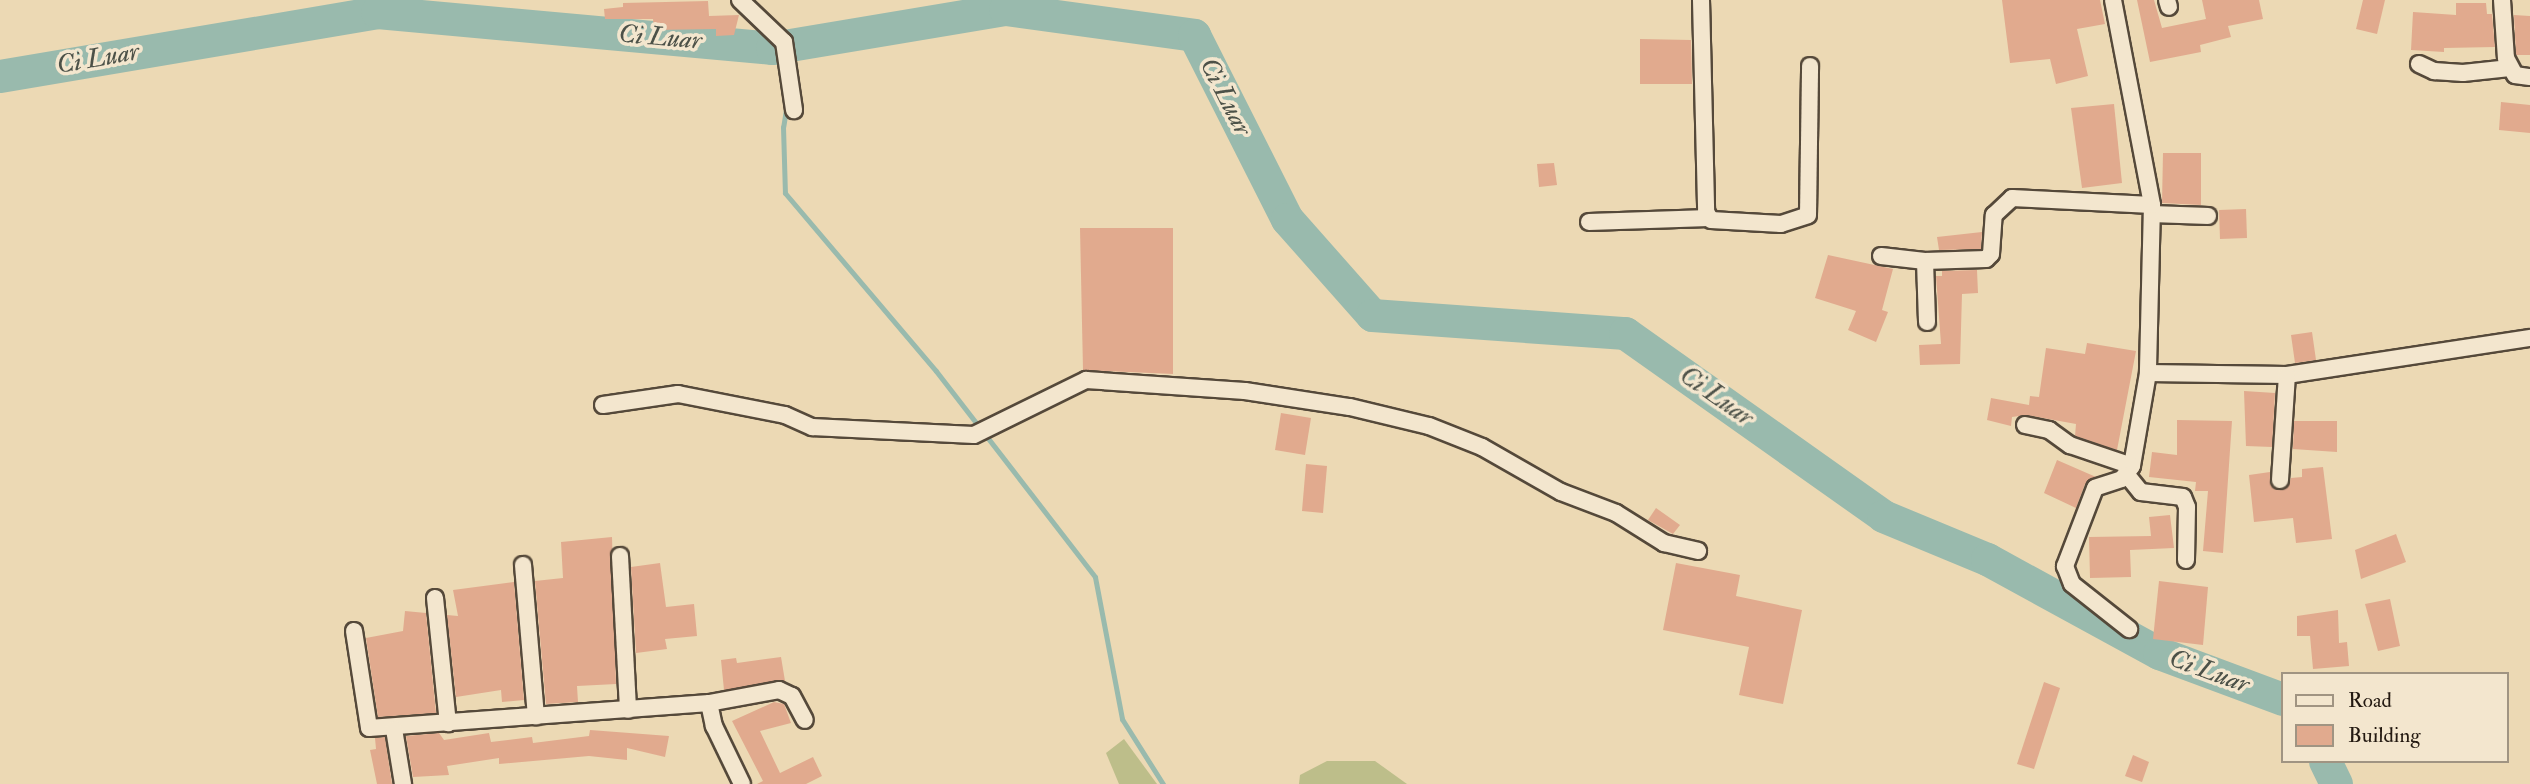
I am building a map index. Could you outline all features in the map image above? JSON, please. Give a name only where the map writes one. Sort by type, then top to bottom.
[{"type":"street","points":[[740,0],[785,42],[794,110]]},
{"type":"street","points":[[1701,0],[1709,218]]},
{"type":"street","points":[[2113,0],[2152,209],[2148,373],[2129,470]]},
{"type":"street","points":[[2502,0],[2510,68],[2515,75],[2530,78]]},
{"type":"street","points":[[2419,64],[2434,71],[2463,73],[2510,68]]},
{"type":"street","points":[[1588,222],[1709,218],[1781,224],[1808,215],[1810,66]]},
{"type":"street","points":[[1881,256],[1925,261],[1989,257],[1994,215],[2012,198],[2208,216]]},
{"type":"street","points":[[1925,261],[1927,322]]},
{"type":"street","points":[[2148,373],[2287,376],[2530,338]]},
{"type":"street","points":[[2280,480],[2287,376]]},
{"type":"street","points":[[603,405],[678,394],[785,415],[812,428],[974,435],[1086,380],[1245,391],[1350,407],[1429,426],[1482,447],[1561,492],[1616,513],[1664,543],[1698,551]]},
{"type":"street","points":[[2025,425],[2049,430],[2081,450],[2129,470],[2141,492],[2183,497],[2187,507],[2186,560]]},
{"type":"street","points":[[2129,470],[2095,488],[2065,566],[2072,584],[2129,629]]},
{"type":"street","points":[[620,556],[628,709]]},
{"type":"street","points":[[523,565],[536,716]]},
{"type":"street","points":[[435,598],[448,723]]},
{"type":"street","points":[[354,631],[368,726],[394,729],[709,703],[786,691],[805,720]]},
{"type":"street","points":[[709,703],[714,726],[742,784]]},
{"type":"street","points":[[394,729],[403,784]]},
{"type":"green space","points":[[1124,739],[1157,784],[1119,784],[1106,753]]},
{"type":"green space","points":[[1327,761],[1375,761],[1407,784],[1299,784],[1300,775]]},
{"type":"building","points":[[2002,0],[2100,0],[2105,24],[2077,29],[2088,76],[2056,84],[2050,59],[2010,63]]},
{"type":"building","points":[[2137,0],[2154,0],[2162,28],[2206,19],[2202,0],[2259,0],[2263,19],[2228,26],[2231,37],[2200,45],[2201,52],[2150,62]]},
{"type":"building","points":[[2363,0],[2385,0],[2377,34],[2356,29]]},
{"type":"building","points":[[708,1],[709,16],[739,15],[734,35],[716,36],[716,29],[654,30],[653,19],[605,19],[604,9],[623,7],[623,3]]},
{"type":"building","points":[[2456,3],[2486,3],[2487,14],[2492,14],[2495,47],[2444,48],[2444,52],[2411,50],[2413,12],[2456,15]]},
{"type":"building","points":[[2514,15],[2530,16],[2530,55],[2516,55]]},
{"type":"building","points":[[1640,39],[1691,40],[1692,84],[1640,84]]},
{"type":"building","points":[[2501,102],[2530,105],[2530,133],[2499,130]]},
{"type":"building","points":[[2114,104],[2122,183],[2082,188],[2071,108]]},
{"type":"building","points":[[2163,153],[2201,153],[2201,205],[2162,203]]},
{"type":"building","points":[[1554,163],[1557,185],[1539,187],[1537,164]]},
{"type":"building","points":[[2246,209],[2247,238],[2220,239],[2219,210]]},
{"type":"building","points":[[1080,228],[1173,228],[1173,374],[1083,370]]},
{"type":"building","points":[[1982,232],[1981,249],[1939,250],[1937,237]]},
{"type":"building","points":[[1828,255],[1893,269],[1882,310],[1888,312],[1876,342],[1848,330],[1856,311],[1815,298]]},
{"type":"building","points":[[1977,270],[1978,293],[1962,294],[1960,364],[1920,365],[1919,345],[1941,344],[1936,276],[1942,276],[1942,271]]},
{"type":"building","points":[[2312,332],[2316,360],[2295,363],[2291,335]]},
{"type":"building","points":[[2087,343],[2136,351],[2117,450],[2075,436],[2076,424],[2026,415],[2012,417],[2011,426],[1987,420],[1991,398],[2029,405],[2030,396],[2039,397],[2046,348],[2085,354]]},
{"type":"building","points":[[2244,391],[2275,393],[2272,447],[2246,446]]},
{"type":"building","points":[[1281,413],[1311,418],[1305,455],[1275,450]]},
{"type":"building","points":[[2177,420],[2232,421],[2223,553],[2203,551],[2208,491],[2195,491],[2196,482],[2149,477],[2152,452],[2177,455]]},
{"type":"building","points":[[2294,421],[2337,421],[2337,452],[2293,449]]},
{"type":"building","points":[[2057,460],[2096,477],[2085,484],[2076,508],[2044,493]]},
{"type":"building","points":[[1306,464],[1327,466],[1323,513],[1302,511]]},
{"type":"building","points":[[2323,467],[2332,539],[2296,543],[2293,518],[2254,522],[2249,475],[2270,472],[2271,485],[2280,490],[2288,486],[2291,478],[2302,477],[2302,469]]},
{"type":"building","points":[[1656,508],[1680,525],[1673,534],[1648,520]]},
{"type":"building","points":[[2170,515],[2174,548],[2130,550],[2131,577],[2090,578],[2089,537],[2151,536],[2149,517]]},
{"type":"building","points":[[2396,534],[2406,562],[2361,579],[2355,550]]},
{"type":"building","points":[[612,537],[616,684],[577,686],[578,702],[546,704],[535,581],[563,578],[561,542]]},
{"type":"building","points":[[660,563],[666,607],[694,604],[697,636],[665,639],[667,649],[636,653],[631,567]]},
{"type":"building","points":[[1676,563],[1740,575],[1736,596],[1802,610],[1783,704],[1739,695],[1749,647],[1663,630]]},
{"type":"building","points":[[2159,581],[2208,587],[2203,645],[2153,639]]},
{"type":"building","points":[[514,582],[524,700],[502,702],[501,690],[456,697],[447,615],[458,616],[453,590]]},
{"type":"building","points":[[2390,599],[2400,646],[2378,651],[2365,604]]},
{"type":"building","points":[[2338,610],[2339,643],[2347,642],[2349,666],[2313,669],[2310,636],[2297,636],[2297,616]]},
{"type":"building","points":[[405,611],[426,613],[436,713],[378,717],[366,638],[403,631]]},
{"type":"building","points":[[781,657],[785,681],[724,690],[721,660],[736,658],[737,663]]},
{"type":"building","points":[[2044,682],[2060,688],[2034,769],[2017,764]]},
{"type":"building","points":[[774,702],[784,704],[791,723],[760,731],[780,773],[813,757],[822,776],[806,784],[757,784],[763,781],[732,721]]},
{"type":"building","points":[[590,730],[669,736],[665,757],[627,748],[627,760],[589,756],[499,764],[499,758],[447,766],[449,775],[413,777],[406,736],[439,733],[444,740],[489,733],[491,742],[532,737],[533,743],[589,736]]},
{"type":"building","points":[[385,737],[392,784],[377,784],[370,750],[376,749],[375,738]]},
{"type":"building","points":[[2133,755],[2149,762],[2142,782],[2125,776]]},
{"type":"waterway","name":"Ci Luar","points":[[0,76],[377,12],[772,48],[1005,9],[1194,35],[1287,219],[1372,315],[1625,333],[1883,516],[1987,559],[2159,653],[2282,699]]},
{"type":"waterway","points":[[793,65],[797,44]]},
{"type":"waterway","points":[[787,103],[783,127],[785,193],[936,371],[1095,577],[1122,719],[1163,784]]},
{"type":"waterway","name":"Ci Luar","points":[[2326,763],[2336,784]]}]
